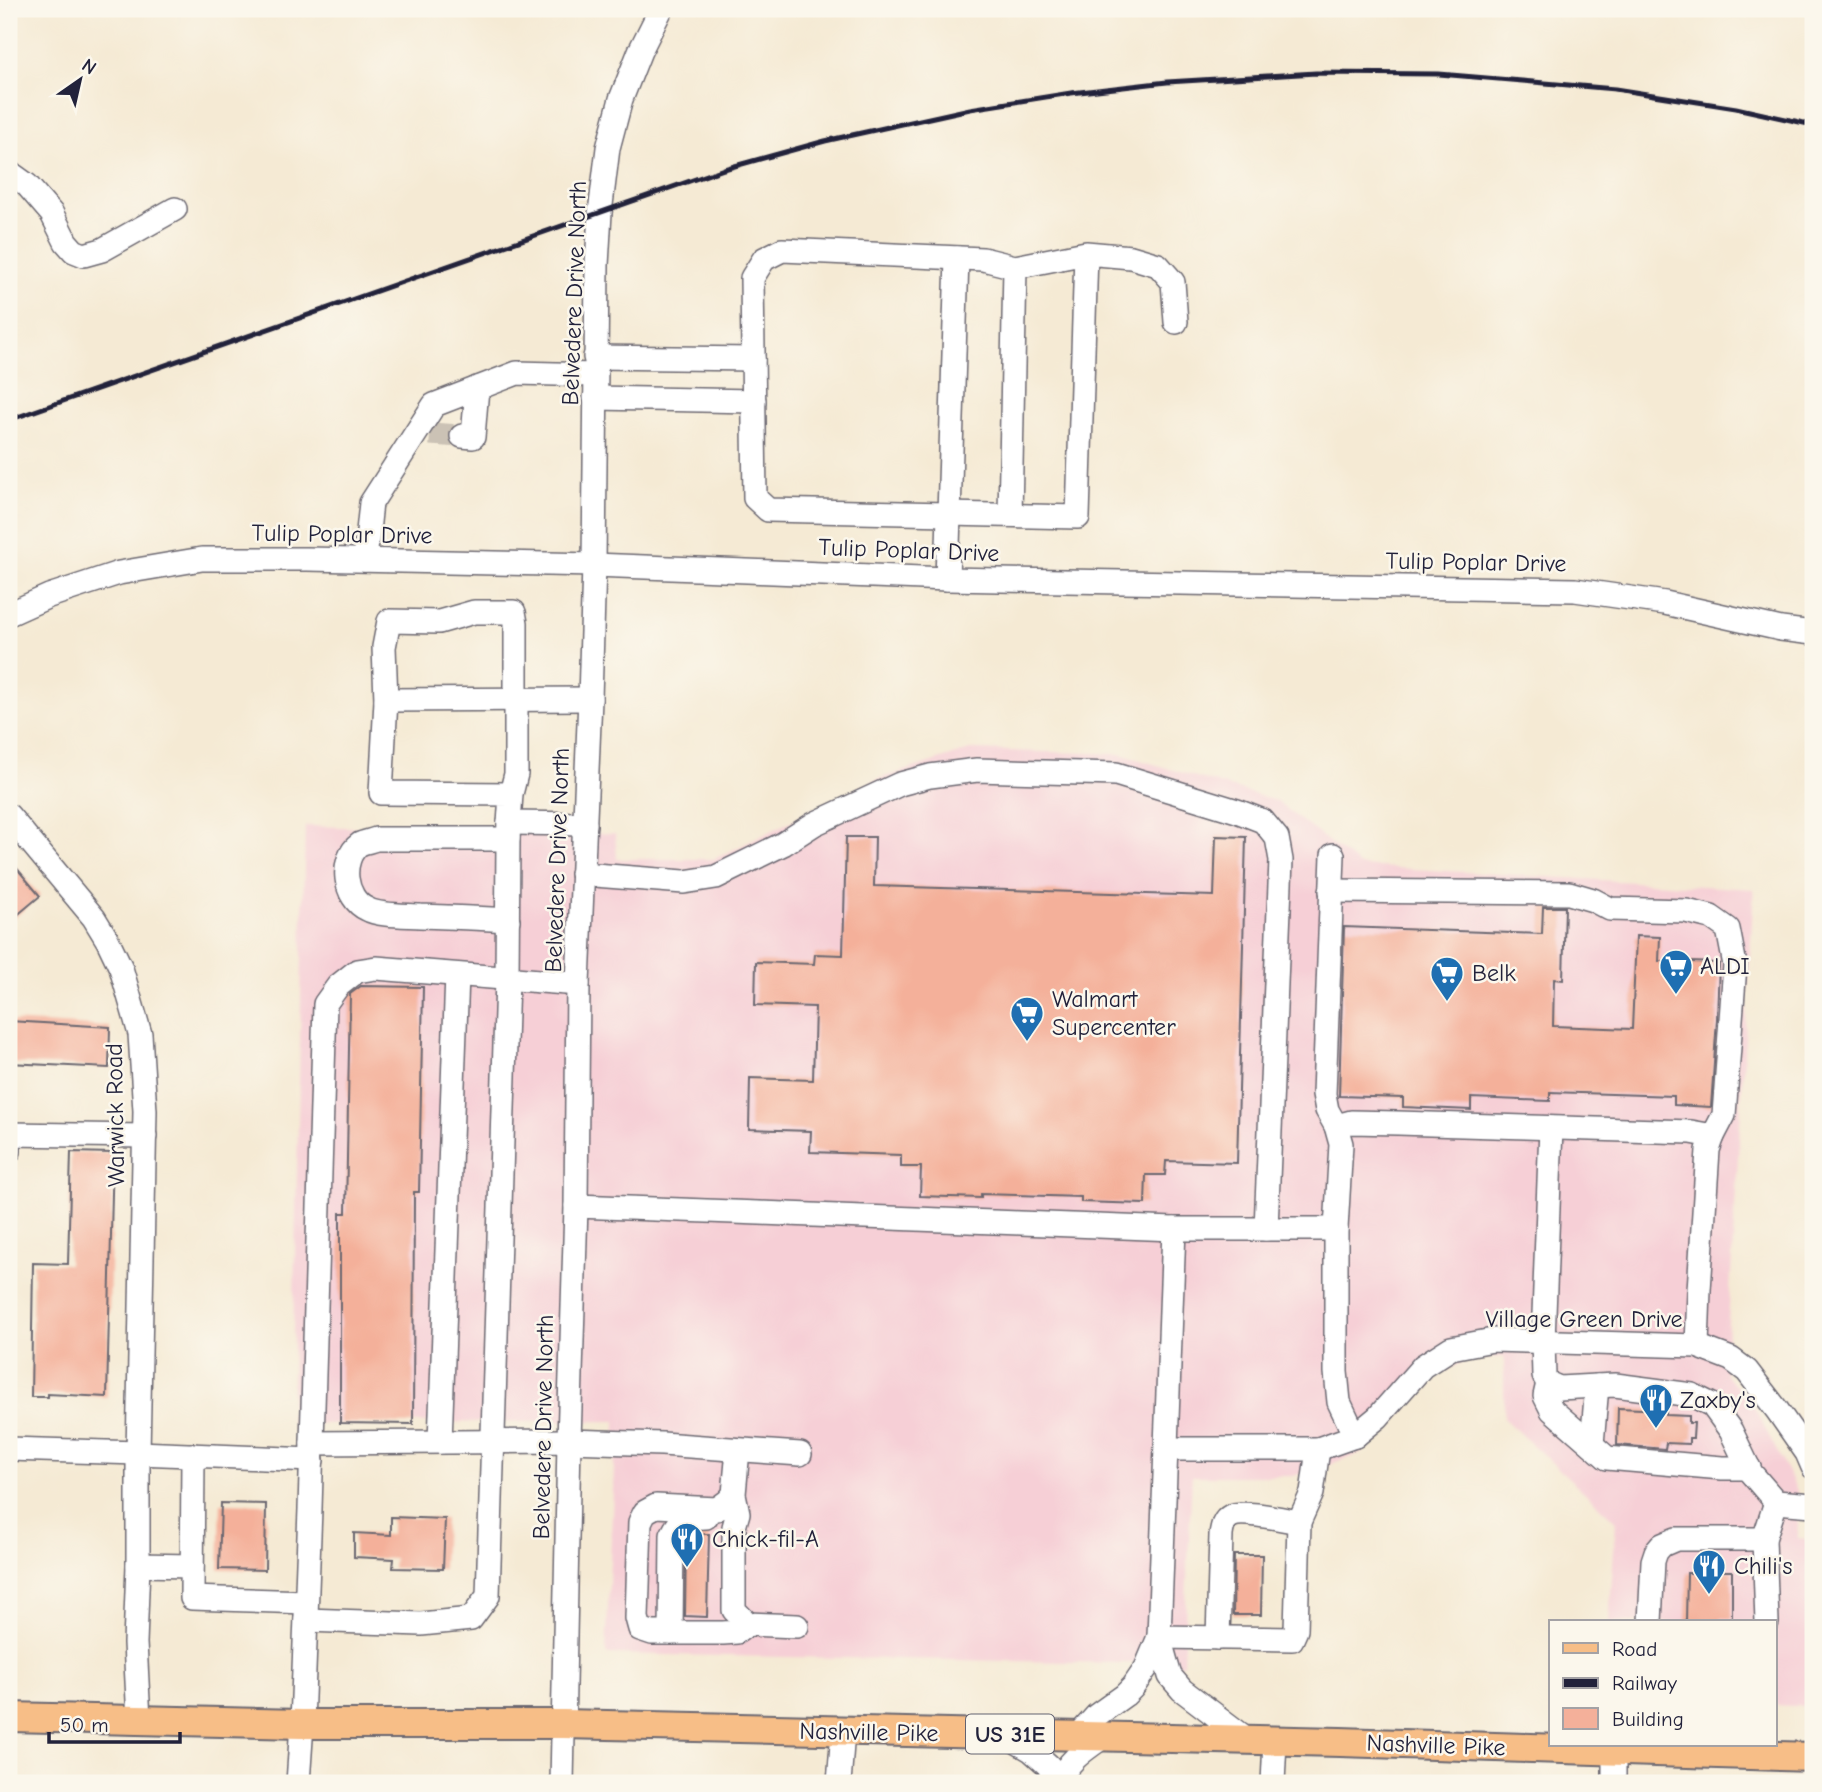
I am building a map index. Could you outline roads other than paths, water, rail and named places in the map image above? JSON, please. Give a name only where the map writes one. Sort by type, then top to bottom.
[{"type":"main road","name":"Nashville Pike","points":[[9,1717],[302,1724],[563,1724],[1813,1757]]},
{"type":"street","name":"Belvedere Drive North","points":[[562,1783],[576,1206],[578,984],[594,565],[595,377],[600,213],[608,148],[621,99],[640,51],[661,9]]},
{"type":"street","points":[[9,172],[27,185],[52,214],[66,242],[74,251],[84,255],[102,250],[175,209]]},
{"type":"street","points":[[1086,253],[1078,517],[768,510],[755,498],[752,278],[764,259],[782,250],[982,259],[1015,267],[1086,253],[1131,257],[1158,265],[1173,282],[1176,322]]},
{"type":"street","points":[[947,579],[957,258]]},
{"type":"street","points":[[1010,515],[1015,267]]},
{"type":"street","points":[[595,377],[753,359]]},
{"type":"street","points":[[365,560],[372,503],[423,433],[434,405],[517,373],[595,377],[754,401]]},
{"type":"street","points":[[462,436],[473,437],[477,388]]},
{"type":"street","name":"Tulip Poplar Drive","points":[[9,614],[49,596],[119,573],[202,559],[365,560],[594,565],[947,579],[1575,590],[1665,603],[1781,629],[1813,633]]},
{"type":"street","points":[[192,1455],[192,1598],[421,1624],[471,1619],[488,1596],[507,979],[508,831],[511,794],[516,774],[516,623],[514,612],[458,615],[439,622],[389,621],[384,648],[386,700],[381,793],[511,794]]},
{"type":"street","points":[[386,700],[590,699]]},
{"type":"street","points":[[582,874],[684,882],[716,877],[783,844],[814,824],[900,784],[930,776],[977,770],[1116,774],[1263,821],[1277,838],[1280,860],[1266,1229]]},
{"type":"street","name":"Warwick Road","points":[[9,816],[94,918],[108,941],[121,968],[140,1034],[145,1136],[135,1643],[139,1720]]},
{"type":"street","points":[[508,920],[392,915],[366,909],[354,899],[349,887],[346,875],[351,857],[360,844],[376,839],[584,824]]},
{"type":"street","points":[[1332,855],[1324,1094],[1327,1110],[1336,1126],[1341,1144],[1336,1228],[1336,1372],[1339,1402],[1355,1436]]},
{"type":"street","points":[[1331,891],[1569,893],[1593,900],[1610,909],[1686,911],[1711,917],[1728,929],[1735,965],[1724,1115],[1708,1150],[1697,1346]]},
{"type":"street","points":[[298,1783],[312,1452],[325,1004],[338,986],[357,971],[376,968],[578,984]]},
{"type":"street","points":[[440,1442],[457,975]]},
{"type":"street","points":[[1336,1126],[1351,1122],[1691,1132],[1713,1136]]},
{"type":"street","points":[[1551,1128],[1543,1341],[1544,1376],[1548,1383],[1559,1388],[1615,1385],[1692,1395],[1712,1405],[1728,1427],[1749,1468],[1776,1502],[1813,1505]]},
{"type":"street","points":[[9,1151],[9,1134],[145,1136]]},
{"type":"street","points":[[576,1206],[1174,1229],[1336,1228]]},
{"type":"street","points":[[1174,1229],[1159,1637],[1170,1676],[1182,1690],[1261,1741],[1273,1783]]},
{"type":"street","name":"Village Green Drive","points":[[1166,1448],[1318,1449],[1355,1436],[1378,1417],[1423,1366],[1451,1348],[1493,1340],[1697,1346],[1731,1359],[1747,1371],[1811,1459]]},
{"type":"street","points":[[1548,1383],[1545,1396],[1552,1410],[1607,1458],[1749,1468]]},
{"type":"street","points":[[1592,1444],[1597,1386]]},
{"type":"street","points":[[1706,1466],[1728,1427]]},
{"type":"street","points":[[9,1449],[192,1455],[312,1452],[440,1442],[569,1441],[662,1444],[800,1454]]},
{"type":"street","points":[[1159,1637],[1292,1639],[1296,1630],[1299,1522],[1312,1493],[1318,1449]]},
{"type":"street","points":[[738,1450],[725,1501],[734,1527],[734,1611],[748,1624]]},
{"type":"street","points":[[725,1501],[656,1506],[645,1512],[640,1522],[637,1618],[640,1629],[652,1633],[716,1633],[737,1632],[748,1624],[797,1626]]},
{"type":"street","points":[[1767,1620],[1765,1539],[1776,1502]]},
{"type":"street","points":[[1218,1638],[1223,1524],[1229,1517],[1238,1514],[1299,1522]]},
{"type":"street","points":[[671,1633],[673,1535],[680,1521],[686,1518],[709,1517],[722,1525],[726,1532],[724,1614],[716,1633]]},
{"type":"street","points":[[1650,1620],[1653,1561],[1662,1545],[1676,1539],[1765,1539]]},
{"type":"street","points":[[138,1565],[192,1566]]},
{"type":"street","points":[[1057,1783],[1090,1736],[1097,1715],[1133,1687],[1146,1668],[1159,1637]]},
{"type":"street","points":[[839,1783],[843,1731]]},
{"type":"street","points":[[1003,1734],[1031,1750],[1049,1766],[1057,1783]]},
{"type":"street","points":[[1614,1750],[1614,1783]]},
{"type":"tunnel","points":[[430,434],[462,436]]},
{"type":"railway","points":[[9,420],[724,169],[825,141],[970,109],[1071,93],[1167,82],[1316,73],[1439,74],[1615,89],[1736,108],[1813,125]]},
{"type":"place","name":"ALDI","points":[[1676,996]]},
{"type":"place","name":"Belk","points":[[1447,1003]]},
{"type":"place","name":"Walmart Supercenter","points":[[1027,1043]]},
{"type":"place","name":"Zaxby's","points":[[1656,1430]]},
{"type":"place","name":"Chick-fil-A","points":[[687,1569]]},
{"type":"place","name":"Chili's","points":[[1709,1596]]}]
